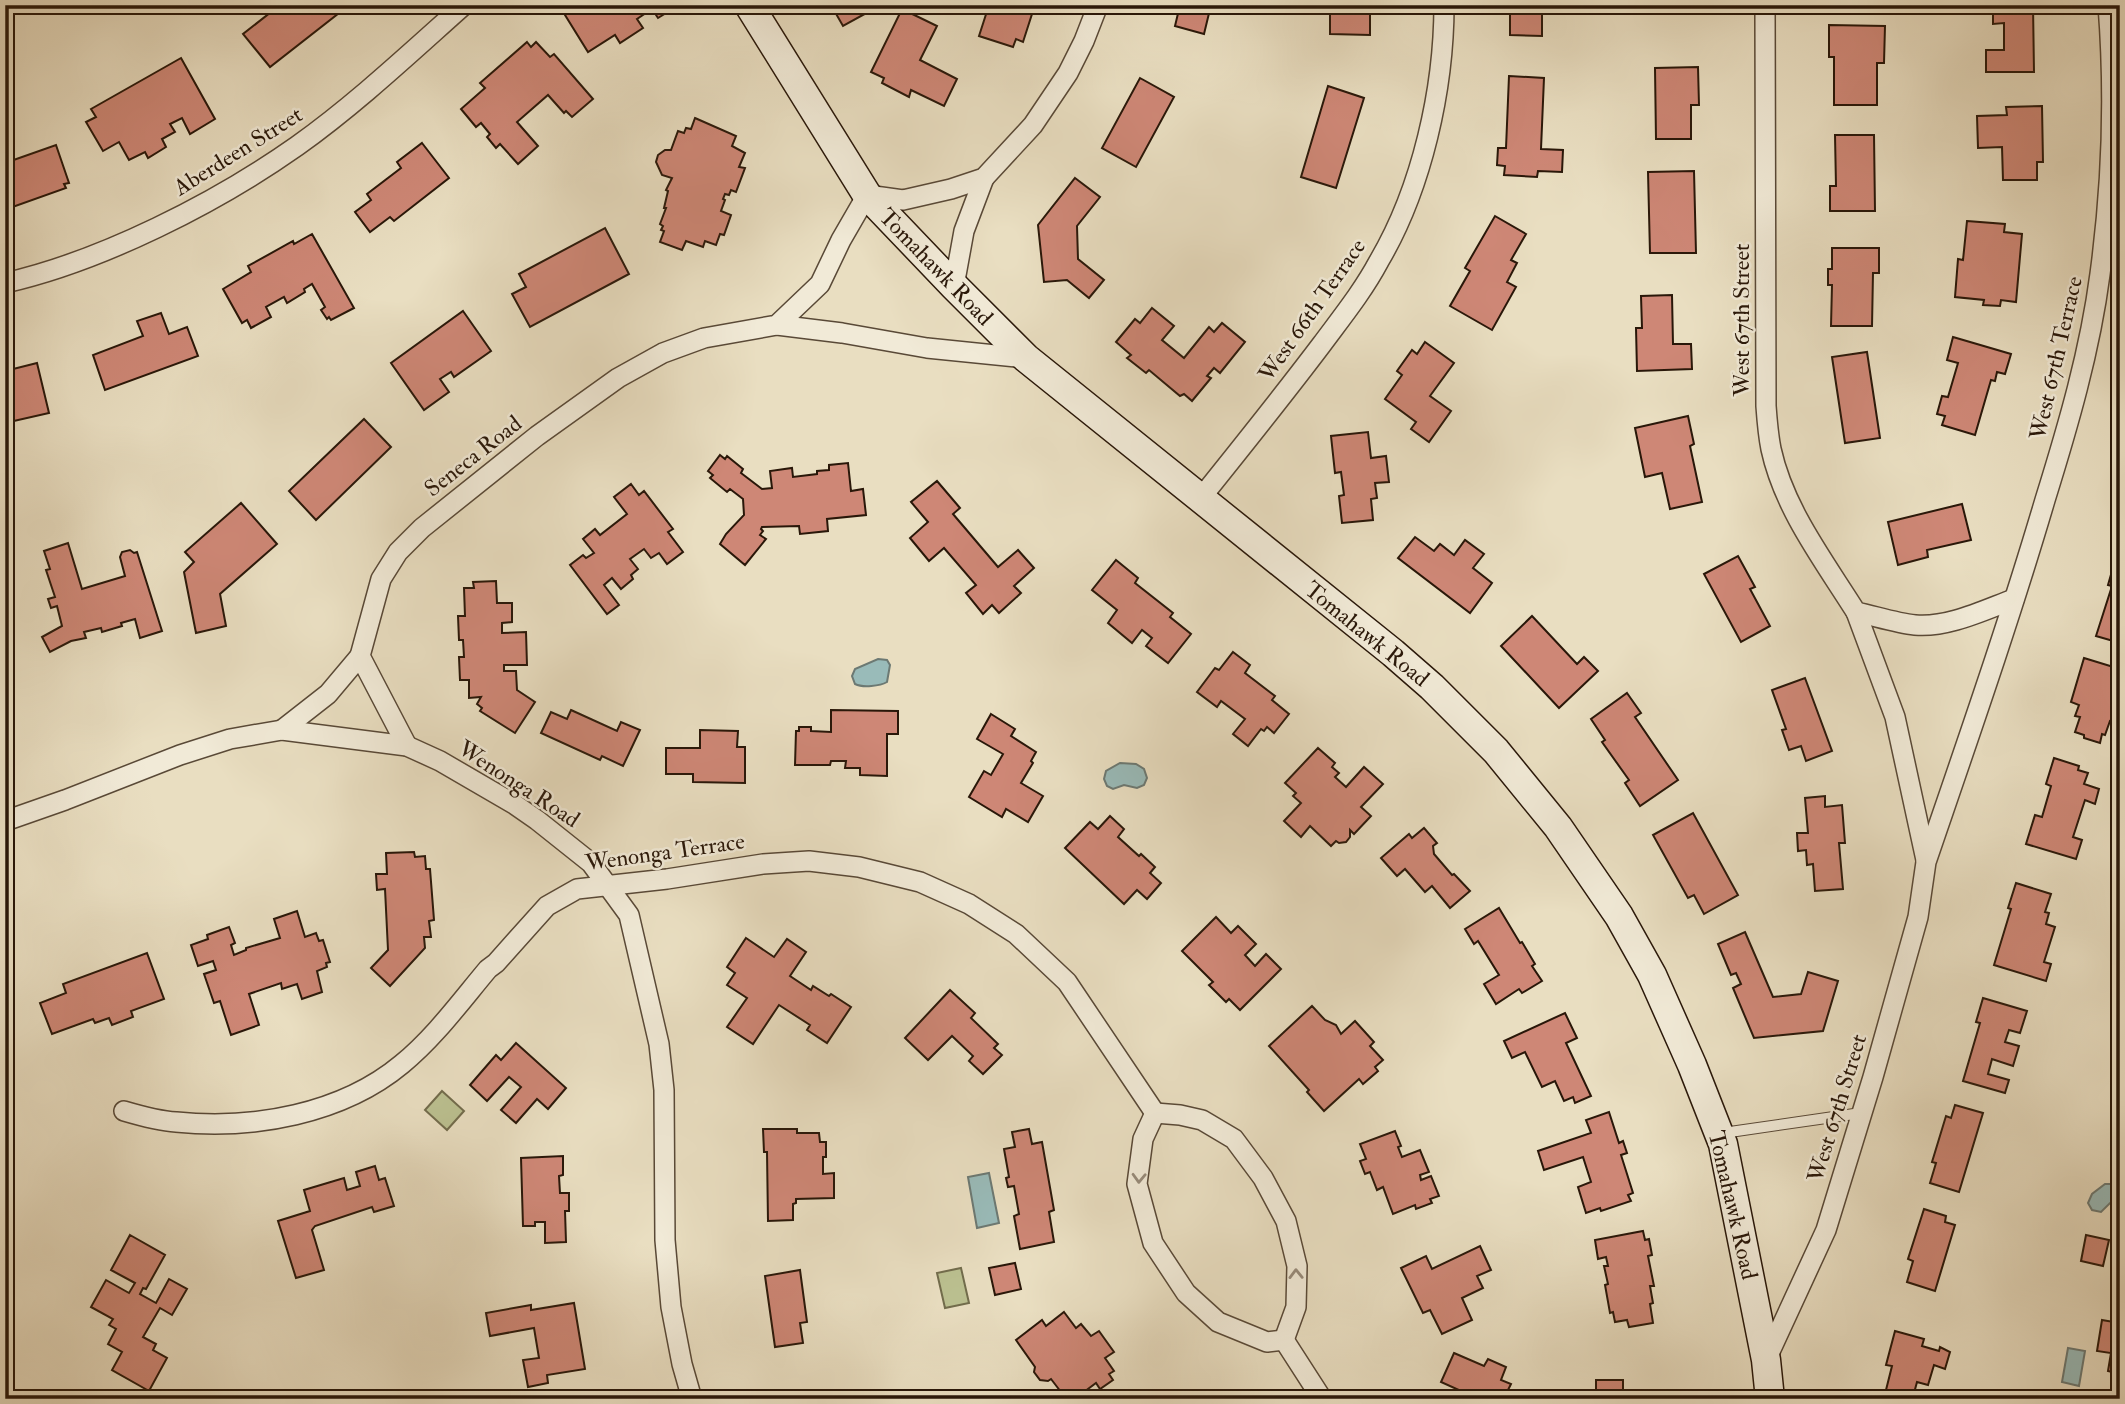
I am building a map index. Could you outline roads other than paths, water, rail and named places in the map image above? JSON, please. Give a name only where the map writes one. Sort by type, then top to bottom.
[{"type":"street","name":"Aberdeen Street","points":[[5,284],[96,254],[183,215],[234,187],[297,146],[344,110],[464,5]]},
{"type":"street","name":"Tomahawk Road","points":[[749,5],[867,195],[954,286],[1026,358],[1432,687],[1496,751],[1558,827],[1619,916],[1652,975],[1723,1144],[1766,1360],[1770,1399]]},
{"type":"street","points":[[954,286],[964,231],[984,178],[1033,125],[1068,73],[1098,5]]},
{"type":"street","name":"West 66th Terrace","points":[[1200,499],[1315,354],[1357,298],[1380,260],[1411,188],[1430,129],[1438,86],[1444,5]]},
{"type":"street","name":"West 67th Street","points":[[1765,5],[1768,430],[1786,494],[1818,553],[1856,612],[1895,717],[1926,862]]},
{"type":"street","name":"West 67th Terrace","points":[[1978,710],[2068,425],[2086,353],[2100,276],[2110,185],[2112,52],[2108,5]]},
{"type":"street","points":[[777,325],[820,284],[867,195],[904,200],[984,178]]},
{"type":"street","name":"Seneca Road","points":[[360,656],[381,579],[398,552],[422,528],[537,436],[618,378],[663,353],[704,338],[777,325],[927,348],[1026,358]]},
{"type":"street","points":[[1856,612],[1915,625],[1934,624],[1954,621],[2014,599]]},
{"type":"street","points":[[282,730],[328,694],[360,656],[407,746]]},
{"type":"street","name":"West 67th Street","points":[[1766,1360],[1826,1230],[1918,917],[1926,862],[1978,710]]},
{"type":"street","name":"Wenonga Road","points":[[5,821],[193,751],[230,739],[282,730],[407,746],[440,761],[537,820],[591,863],[629,915],[659,1044],[664,1090],[666,1254],[671,1307],[692,1399]]},
{"type":"street","name":"Wenonga Terrace","points":[[124,1111],[177,1123],[233,1123],[272,1120],[335,1103],[359,1092],[402,1064],[547,906],[577,889],[667,880],[763,864],[809,861],[859,867],[919,882],[969,904],[1016,934],[1067,982],[1155,1113]]},
{"type":"street","points":[[1155,1113],[1202,1120],[1234,1139],[1263,1178],[1286,1221],[1297,1266],[1296,1307],[1284,1340],[1267,1342],[1218,1322],[1186,1293],[1153,1243],[1137,1184],[1143,1139],[1155,1113]]},
{"type":"street","points":[[1284,1340],[1322,1399]]},
{"type":"lane","points":[[1719,1134],[1861,1113]]},
{"type":"water","points":[[878,659],[887,660],[890,665],[887,682],[871,686],[855,684],[852,676],[855,669]]},
{"type":"water","points":[[1120,763],[1136,764],[1144,769],[1147,778],[1144,785],[1137,788],[1124,785],[1113,789],[1107,786],[1104,779],[1106,771]]},
{"type":"water","points":[[989,1173],[999,1223],[977,1228],[968,1177]]},
{"type":"water","points":[[2105,1184],[2120,1187],[2120,1199],[2110,1203],[2101,1212],[2092,1210],[2088,1203],[2092,1194]]},
{"type":"water","points":[[2068,1348],[2085,1351],[2079,1386],[2062,1382]]}]
